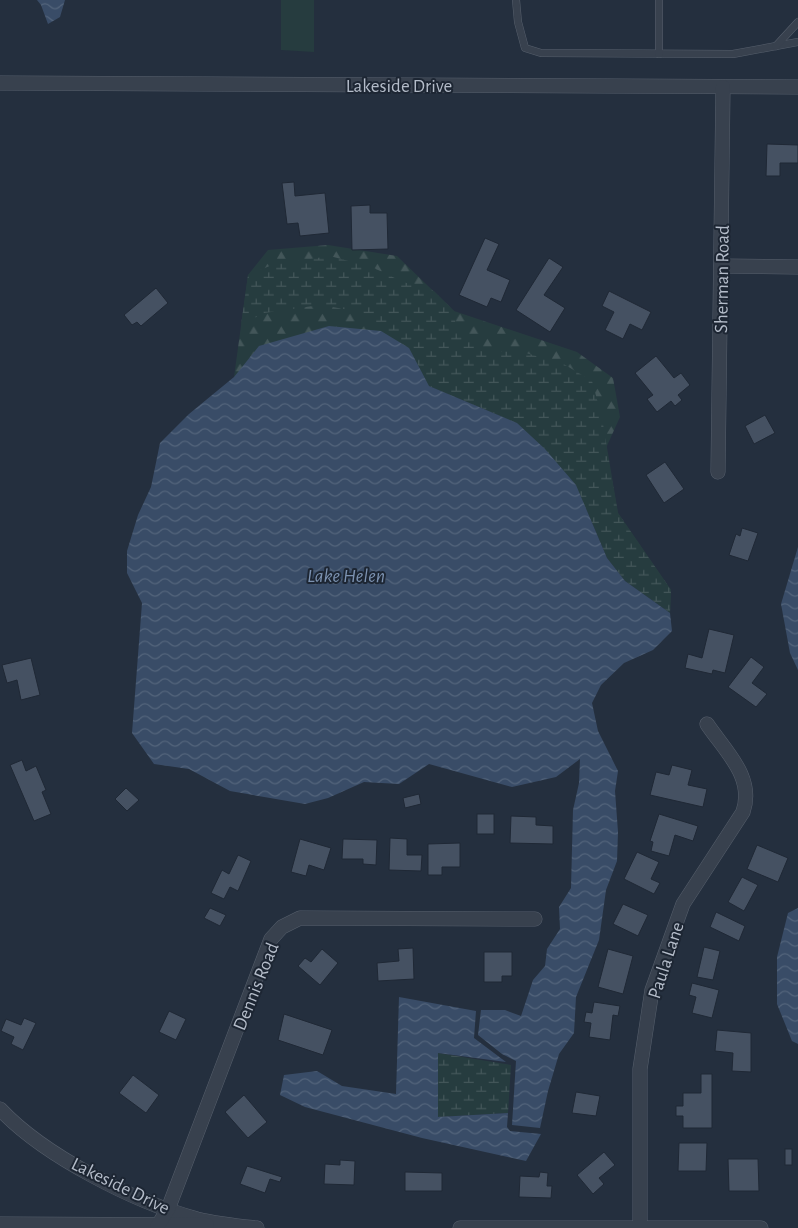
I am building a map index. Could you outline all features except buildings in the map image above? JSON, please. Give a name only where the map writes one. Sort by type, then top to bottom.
[{"type":"street","name":"Lakeside Drive","points":[[0,83],[798,87]]},
{"type":"street","name":"Sherman Road","points":[[718,472],[723,87]]},
{"type":"street","points":[[721,266],[798,267]]},
{"type":"street","name":"Paula Lane","points":[[640,1227],[640,1069],[652,990],[684,904],[743,812],[748,798],[744,776],[707,724]]},
{"type":"street","name":"Dennis Road","points":[[157,1227],[168,1209],[271,939],[282,927],[300,918],[535,919]]},
{"type":"street","name":"Lakeside Drive","points":[[0,1109],[16,1126],[73,1164],[134,1195],[198,1219],[258,1228]]},
{"type":"street","points":[[0,1224],[157,1227],[228,1225]]},
{"type":"street","points":[[460,1228],[761,1228]]},
{"type":"lane","points":[[516,0],[518,22],[525,48],[541,53],[733,54],[798,42]]},
{"type":"lane","points":[[659,0],[660,54]]},
{"type":"lane","points":[[776,46],[798,22]]},
{"type":"green space","points":[[281,0],[314,0],[314,52],[281,50]]},
{"type":"green space","points":[[328,245],[397,256],[454,311],[577,352],[613,378],[620,417],[606,448],[618,513],[671,590],[670,613],[517,423],[429,386],[234,377],[248,275],[268,250]]},
{"type":"green space","points":[[330,256],[374,268],[403,282],[434,291],[454,311],[456,329],[483,351],[522,352],[562,363],[592,381],[602,418],[618,513],[671,590],[670,613],[625,581],[607,558],[576,485],[517,423],[429,386],[409,348],[350,310],[320,305],[264,313],[241,325],[248,275],[272,265]]},
{"type":"green space","points":[[438,1053],[511,1065],[508,1113],[438,1117]]},
{"type":"water","points":[[37,0],[65,0],[60,17],[48,24],[41,5]]},
{"type":"water","name":"Lake Helen","points":[[329,326],[381,331],[409,348],[429,386],[517,423],[545,449],[576,485],[607,558],[625,581],[670,613],[672,631],[653,650],[624,663],[601,685],[592,703],[598,731],[618,771],[615,791],[618,832],[617,861],[606,890],[599,940],[576,997],[574,1033],[559,1054],[540,1128],[512,1125],[516,1061],[502,1054],[478,1035],[481,1010],[505,1010],[521,1016],[533,980],[545,966],[547,949],[560,929],[559,907],[571,888],[573,810],[579,783],[580,759],[556,777],[512,787],[429,764],[399,784],[364,782],[328,798],[305,804],[230,791],[189,769],[154,764],[132,733],[142,603],[127,573],[127,551],[138,515],[151,487],[160,443],[189,414],[234,377],[259,346]]},
{"type":"water","points":[[798,547],[798,670],[790,653],[781,604]]},
{"type":"water","points":[[798,908],[798,1044],[792,1041],[777,1004],[777,957],[788,913]]},
{"type":"water","points":[[399,997],[476,1011],[474,1038],[506,1062],[438,1053],[438,1117],[508,1113],[507,1127],[510,1131],[541,1134],[526,1161],[422,1138],[305,1107],[280,1095],[284,1075],[317,1071],[342,1086],[396,1094]]}]
